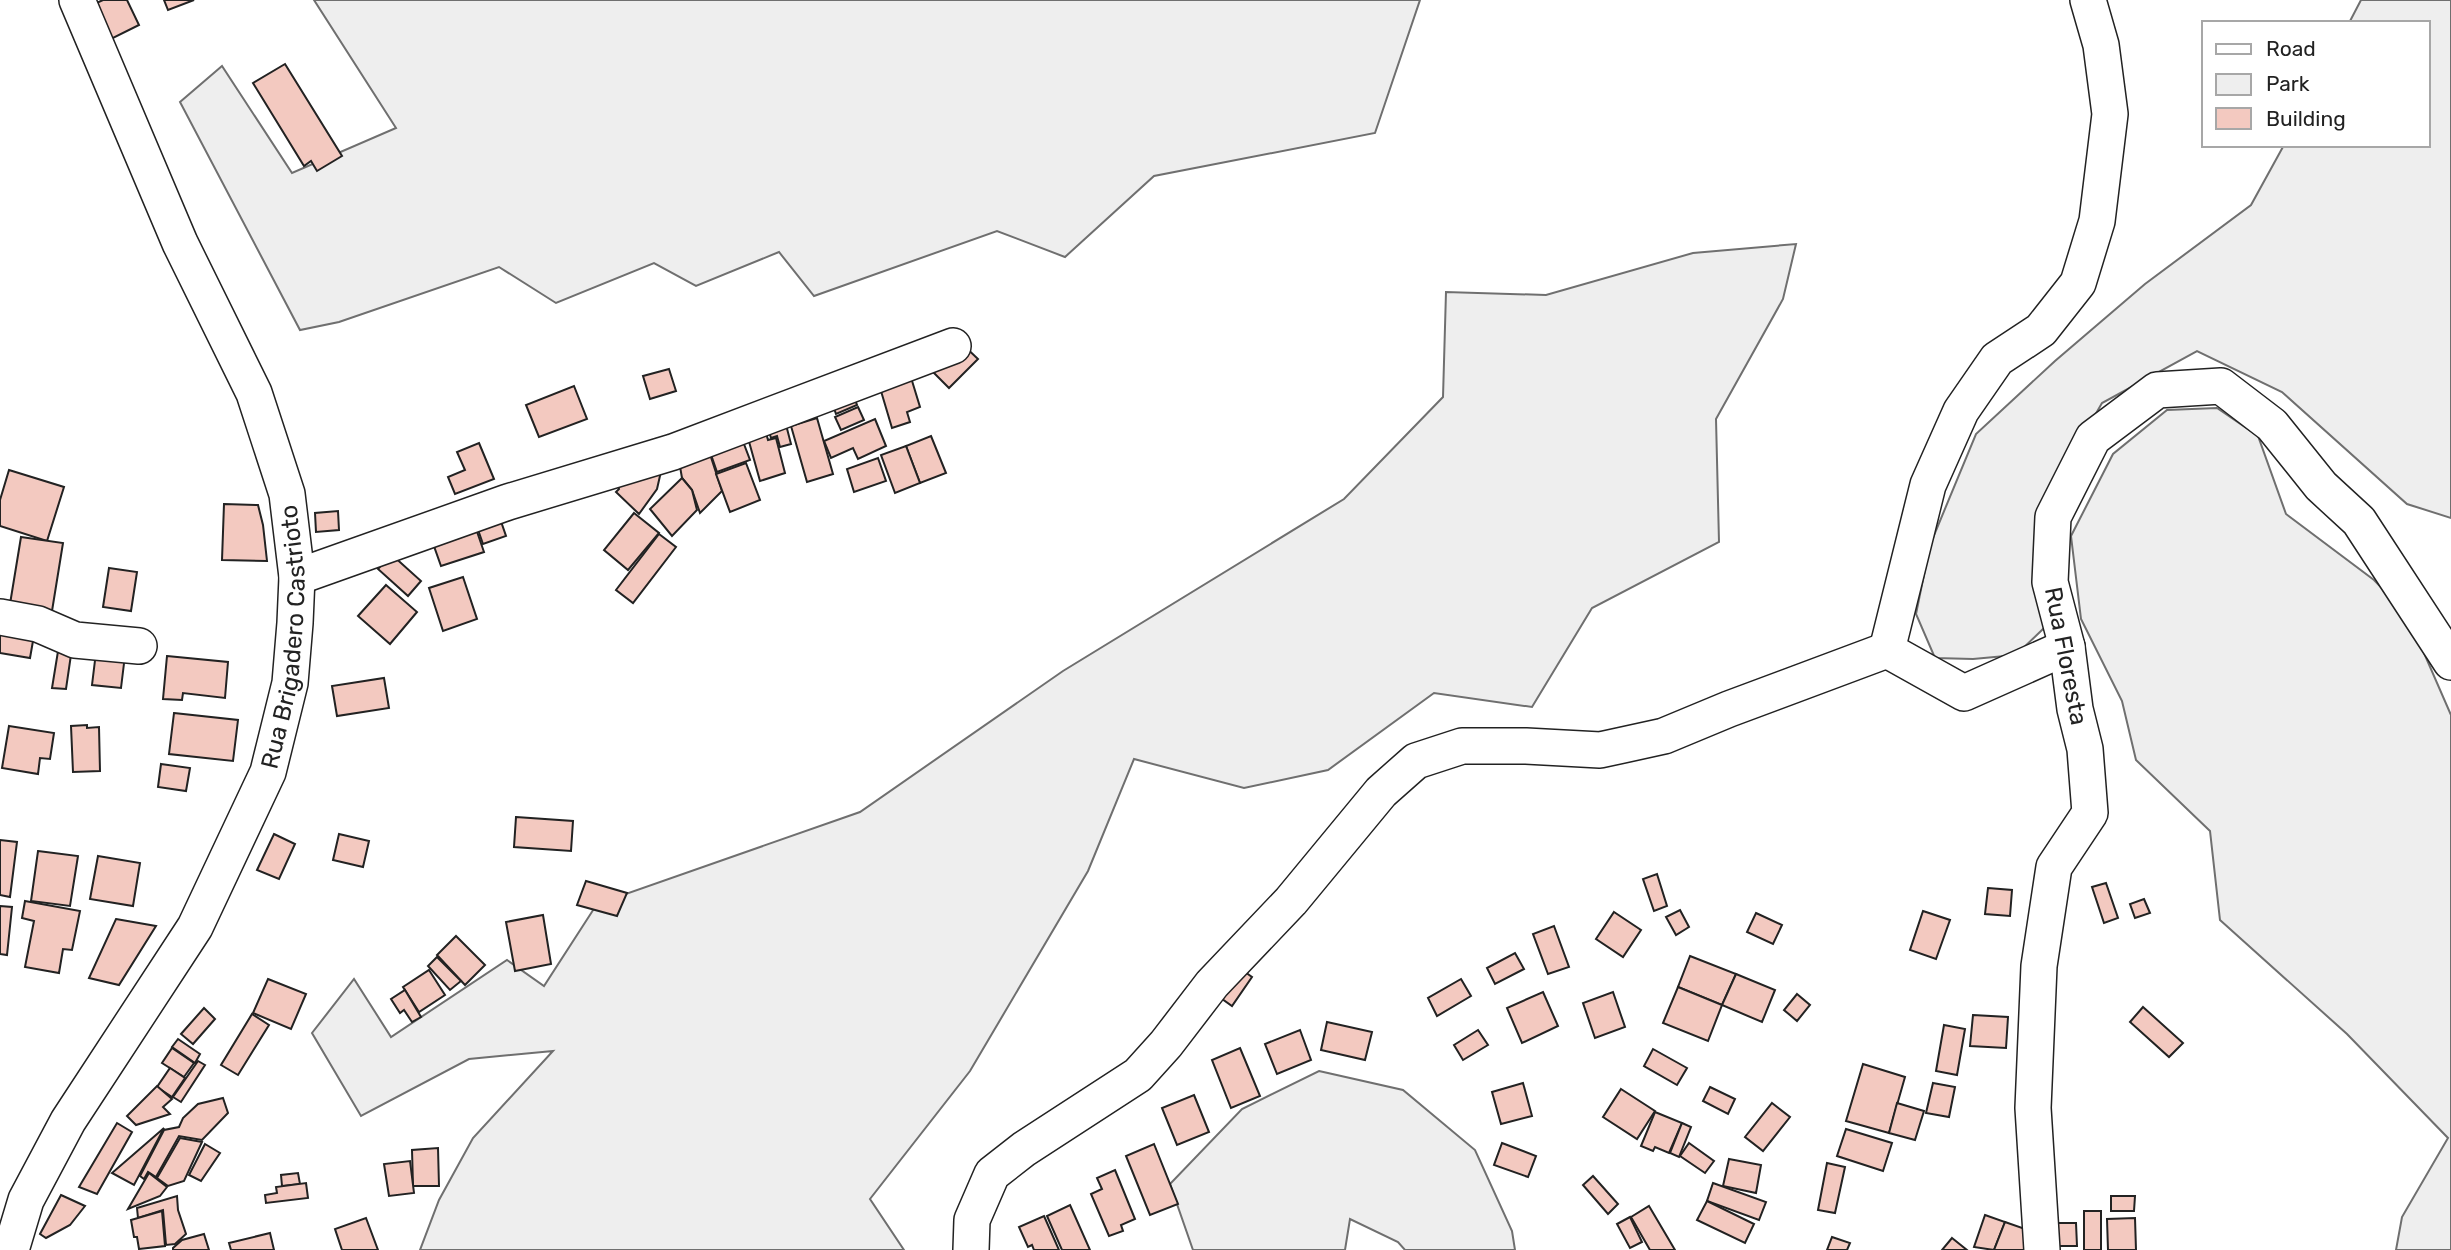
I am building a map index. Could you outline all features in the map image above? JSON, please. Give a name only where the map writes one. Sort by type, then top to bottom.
[{"type":"street","name":"Rua Brigadero Castrioto","points":[[11,1250],[26,1200],[68,1121],[195,927],[268,772],[290,683],[297,577],[287,494],[254,393],[180,243],[76,0]]},
{"type":"street","points":[[1887,650],[1928,485],[1961,411],[1997,359],[2041,330],[2078,283],[2097,221],[2110,114],[2101,45],[2088,0]]},
{"type":"street","points":[[297,577],[508,502],[673,452],[953,346]]},
{"type":"street","name":"Rua Floresta","points":[[2042,1250],[2034,1108],[2039,966],[2054,867],[2090,813],[2085,749],[2075,709],[2067,647],[2050,582],[2053,517],[2093,438],[2157,390],[2221,386],[2272,425],[2321,486],[2359,521],[2451,662]]},
{"type":"street","points":[[0,617],[38,625],[75,640],[139,646]]},
{"type":"street","points":[[971,1250],[972,1220],[992,1174],[1024,1149],[1138,1075],[1166,1044],[1212,984],[1291,901],[1381,792],[1416,761],[1462,746],[1600,750],[1664,736],[1887,650],[1964,693],[2067,647]]},
{"type":"green space","points":[[314,0],[1420,0],[1375,133],[1154,176],[1065,257],[997,231],[814,296],[779,252],[696,286],[654,263],[556,303],[499,267],[339,322],[300,330],[180,102],[222,66],[292,173],[396,128]]},
{"type":"green space","points":[[2361,0],[2451,0],[2451,518],[2407,504],[2282,392],[2197,351],[2102,403],[2040,511],[2044,628],[2016,655],[1973,659],[1935,658],[1916,614],[1930,545],[1976,434],[2055,361],[2145,284],[2251,205],[2283,147],[2430,147],[2430,21],[2350,21]]},
{"type":"green space","points":[[1796,244],[1783,299],[1716,419],[1719,542],[1592,608],[1532,707],[1434,693],[1328,770],[1244,788],[1134,759],[1088,871],[970,1071],[870,1199],[904,1250],[420,1250],[439,1200],[473,1138],[553,1051],[469,1059],[361,1116],[312,1033],[354,979],[391,1037],[507,960],[544,986],[597,904],[860,812],[1063,671],[1344,499],[1443,397],[1446,292],[1546,295],[1693,253]]},
{"type":"green space","points":[[2217,408],[2258,436],[2286,514],[2374,580],[2407,614],[2451,715],[2451,1250],[2396,1250],[2402,1217],[2448,1138],[2347,1034],[2220,920],[2210,831],[2136,760],[2122,701],[2081,619],[2071,536],[2113,454],[2167,410]]},
{"type":"green space","points":[[1319,1071],[1403,1090],[1475,1150],[1512,1231],[1515,1250],[1405,1250],[1398,1242],[1350,1219],[1345,1250],[1193,1250],[1170,1184],[1242,1109]]},
{"type":"building","points":[[103,0],[127,0],[139,25],[109,40],[92,5]]},
{"type":"building","points":[[164,0],[194,0],[168,10]]},
{"type":"building","points":[[285,64],[342,156],[317,171],[311,161],[304,166],[253,83]]},
{"type":"building","points":[[959,341],[978,359],[949,388],[931,370]]},
{"type":"building","points":[[669,369],[676,391],[650,399],[643,376]]},
{"type":"building","points":[[909,371],[920,407],[907,412],[910,422],[892,428],[878,381]]},
{"type":"building","points":[[574,386],[587,419],[539,437],[526,405]]},
{"type":"building","points":[[829,394],[854,397],[857,405],[836,414]]},
{"type":"building","points":[[858,407],[864,420],[841,430],[835,417]]},
{"type":"building","points":[[784,417],[791,444],[780,447],[777,436],[771,438],[766,421]]},
{"type":"building","points":[[817,418],[833,474],[807,482],[791,426]]},
{"type":"building","points":[[875,419],[886,446],[858,459],[853,448],[831,458],[824,441]]},
{"type":"building","points":[[739,431],[750,460],[717,472],[707,443]]},
{"type":"building","points":[[766,433],[768,440],[776,438],[785,473],[760,481],[748,438]]},
{"type":"building","points":[[931,436],[946,473],[920,483],[906,446]]},
{"type":"building","points":[[479,443],[494,479],[455,494],[448,477],[465,470],[457,452]]},
{"type":"building","points":[[707,445],[722,491],[700,513],[692,490],[682,478],[678,455]]},
{"type":"building","points":[[906,446],[920,483],[895,493],[881,455]]},
{"type":"building","points":[[878,458],[886,481],[854,492],[847,469]]},
{"type":"building","points":[[746,463],[760,500],[730,512],[716,474]]},
{"type":"building","points":[[662,467],[657,489],[639,514],[616,492],[619,489],[613,472]]},
{"type":"building","points":[[9,470],[64,487],[47,541],[0,526],[0,500]]},
{"type":"building","points":[[682,478],[692,490],[697,510],[672,536],[650,509]]},
{"type":"building","points":[[224,504],[258,505],[267,561],[222,560]]},
{"type":"building","points":[[496,507],[506,536],[483,544],[475,521]]},
{"type":"building","points":[[338,511],[339,530],[316,532],[315,513]]},
{"type":"building","points":[[634,513],[659,533],[628,570],[604,550]]},
{"type":"building","points":[[472,517],[484,552],[441,566],[429,532]]},
{"type":"building","points":[[659,534],[676,547],[633,603],[616,590]]},
{"type":"building","points":[[21,537],[63,543],[52,611],[10,604]]},
{"type":"building","points":[[391,554],[421,581],[408,596],[378,569]]},
{"type":"building","points":[[109,568],[137,572],[131,611],[103,607]]},
{"type":"building","points":[[463,577],[477,619],[443,631],[429,588]]},
{"type":"building","points":[[386,585],[417,612],[390,644],[358,616]]},
{"type":"building","points":[[36,624],[30,658],[0,653],[0,631]]},
{"type":"building","points":[[60,639],[73,641],[66,689],[52,688]]},
{"type":"building","points":[[97,644],[126,647],[121,688],[92,685]]},
{"type":"building","points":[[167,656],[228,662],[225,698],[183,693],[182,700],[163,699]]},
{"type":"building","points":[[384,678],[389,708],[337,716],[332,686]]},
{"type":"building","points":[[174,713],[238,720],[233,761],[169,754]]},
{"type":"building","points":[[87,725],[87,728],[99,727],[100,771],[73,772],[71,726]]},
{"type":"building","points":[[9,726],[54,733],[50,759],[40,758],[38,774],[2,768]]},
{"type":"building","points":[[161,764],[190,768],[186,791],[158,787]]},
{"type":"building","points":[[516,817],[573,821],[571,851],[514,847]]},
{"type":"building","points":[[274,834],[295,844],[279,879],[257,870]]},
{"type":"building","points":[[339,834],[369,841],[363,867],[333,860]]},
{"type":"building","points":[[0,840],[17,842],[10,897],[0,895]]},
{"type":"building","points":[[38,851],[78,856],[70,906],[31,901]]},
{"type":"building","points":[[98,856],[140,863],[133,906],[90,899]]},
{"type":"building","points":[[1657,874],[1667,906],[1654,911],[1643,879]]},
{"type":"building","points":[[586,881],[627,893],[617,916],[577,905]]},
{"type":"building","points":[[2106,883],[2118,918],[2104,923],[2092,887]]},
{"type":"building","points":[[1988,888],[2012,890],[2010,916],[1985,914]]},
{"type":"building","points":[[2144,899],[2150,913],[2135,918],[2130,904]]},
{"type":"building","points":[[25,901],[80,911],[72,950],[63,949],[59,973],[25,967],[34,921],[22,918]]},
{"type":"building","points":[[0,906],[12,907],[7,955],[0,954]]},
{"type":"building","points":[[1680,910],[1689,927],[1676,935],[1666,917]]},
{"type":"building","points":[[1923,911],[1950,920],[1936,959],[1910,950]]},
{"type":"building","points":[[1614,912],[1641,930],[1623,957],[1596,939]]},
{"type":"building","points":[[1756,913],[1782,925],[1773,944],[1747,932]]},
{"type":"building","points":[[543,915],[551,964],[515,971],[506,922]]},
{"type":"building","points":[[116,919],[156,926],[119,985],[89,978]]},
{"type":"building","points":[[1554,926],[1569,967],[1548,974],[1533,934]]},
{"type":"building","points":[[456,936],[485,965],[465,985],[437,955]]},
{"type":"building","points":[[1515,953],[1524,969],[1495,984],[1487,968]]},
{"type":"building","points":[[1690,956],[1736,974],[1722,1005],[1678,987]]},
{"type":"building","points":[[437,957],[461,981],[450,990],[428,966]]},
{"type":"building","points":[[1238,967],[1252,977],[1232,1006],[1218,996]]},
{"type":"building","points":[[429,970],[445,995],[419,1012],[403,987]]},
{"type":"building","points":[[1736,974],[1775,990],[1762,1022],[1722,1005]]},
{"type":"building","points":[[268,979],[306,994],[291,1029],[253,1013]]},
{"type":"building","points":[[1461,979],[1471,996],[1437,1016],[1428,998]]},
{"type":"building","points":[[1678,987],[1722,1005],[1708,1041],[1663,1023]]},
{"type":"building","points":[[405,990],[421,1017],[412,1022],[404,1010],[400,1013],[391,999]]},
{"type":"building","points":[[1543,992],[1558,1026],[1522,1043],[1507,1008]]},
{"type":"building","points":[[1613,992],[1625,1027],[1595,1038],[1583,1003]]},
{"type":"building","points":[[1797,994],[1810,1005],[1797,1021],[1784,1010]]},
{"type":"building","points":[[2143,1007],[2183,1043],[2169,1057],[2130,1022]]},
{"type":"building","points":[[204,1008],[215,1019],[193,1044],[181,1034]]},
{"type":"building","points":[[252,1014],[269,1025],[238,1075],[221,1065]]},
{"type":"building","points":[[1973,1015],[2008,1017],[2006,1048],[1970,1046]]},
{"type":"building","points":[[1327,1022],[1372,1032],[1365,1060],[1321,1050]]},
{"type":"building","points":[[1944,1025],[1965,1029],[1957,1075],[1936,1071]]},
{"type":"building","points":[[1300,1030],[1311,1060],[1277,1074],[1265,1044]]},
{"type":"building","points":[[1478,1030],[1488,1045],[1463,1060],[1454,1045]]},
{"type":"building","points":[[178,1039],[200,1054],[195,1063],[172,1047]]},
{"type":"building","points":[[172,1048],[194,1063],[184,1077],[162,1063]]},
{"type":"building","points":[[1240,1048],[1260,1096],[1231,1108],[1212,1060]]},
{"type":"building","points":[[1653,1049],[1687,1068],[1677,1085],[1644,1066]]},
{"type":"building","points":[[198,1061],[205,1065],[181,1102],[173,1097]]},
{"type":"building","points":[[1863,1064],[1905,1077],[1889,1133],[1846,1121]]},
{"type":"building","points":[[170,1068],[185,1078],[172,1097],[157,1087]]},
{"type":"building","points":[[1523,1083],[1532,1116],[1501,1124],[1492,1092]]},
{"type":"building","points":[[1933,1083],[1955,1087],[1949,1117],[1926,1113]]},
{"type":"building","points":[[157,1086],[172,1099],[163,1107],[170,1114],[136,1125],[127,1116]]},
{"type":"building","points":[[1710,1087],[1735,1099],[1728,1114],[1703,1101]]},
{"type":"building","points":[[1621,1089],[1655,1111],[1637,1139],[1603,1117]]},
{"type":"building","points":[[1194,1095],[1209,1132],[1177,1145],[1162,1108]]},
{"type":"building","points":[[223,1098],[228,1113],[202,1140],[179,1136],[156,1177],[148,1172],[144,1179],[140,1176],[164,1130],[179,1127],[183,1118],[198,1104]]},
{"type":"building","points":[[1772,1103],[1790,1117],[1763,1151],[1745,1137]]},
{"type":"building","points":[[1897,1103],[1924,1111],[1915,1140],[1889,1133]]},
{"type":"building","points":[[1655,1112],[1682,1123],[1669,1153],[1655,1147],[1653,1151],[1641,1146]]},
{"type":"building","points":[[117,1123],[132,1132],[97,1194],[79,1187]]},
{"type":"building","points":[[1682,1123],[1691,1127],[1679,1157],[1670,1153]]},
{"type":"building","points":[[164,1128],[134,1185],[112,1173]]},
{"type":"building","points":[[1846,1129],[1892,1143],[1883,1171],[1837,1156]]},
{"type":"building","points":[[180,1138],[202,1142],[184,1181],[168,1186],[157,1178]]},
{"type":"building","points":[[1502,1143],[1536,1156],[1528,1177],[1494,1165]]},
{"type":"building","points":[[1689,1143],[1714,1161],[1705,1173],[1680,1156]]},
{"type":"building","points":[[205,1144],[220,1153],[201,1181],[189,1175]]},
{"type":"building","points":[[1154,1144],[1178,1204],[1150,1215],[1126,1156]]},
{"type":"building","points":[[438,1148],[439,1186],[413,1186],[412,1150]]},
{"type":"building","points":[[1729,1159],[1761,1165],[1756,1193],[1723,1186]]},
{"type":"building","points":[[410,1161],[414,1193],[389,1196],[384,1164]]},
{"type":"building","points":[[1827,1163],[1845,1167],[1835,1213],[1818,1210]]},
{"type":"building","points":[[1115,1170],[1135,1219],[1121,1225],[1123,1231],[1109,1236],[1091,1194],[1102,1189],[1097,1178]]},
{"type":"building","points":[[149,1173],[167,1187],[160,1196],[128,1209]]},
{"type":"building","points":[[298,1173],[300,1184],[282,1186],[281,1175]]},
{"type":"building","points":[[1593,1176],[1618,1204],[1608,1214],[1583,1185]]},
{"type":"building","points":[[306,1183],[308,1198],[266,1203],[265,1195],[277,1193],[276,1187]]},
{"type":"building","points":[[1713,1183],[1766,1202],[1759,1220],[1707,1201]]},
{"type":"building","points":[[61,1195],[85,1206],[70,1225],[46,1238],[40,1234]]},
{"type":"building","points":[[177,1196],[178,1210],[186,1234],[175,1244],[166,1245],[163,1210],[138,1218],[137,1208]]},
{"type":"building","points":[[2111,1196],[2135,1196],[2134,1211],[2111,1211]]},
{"type":"building","points":[[1707,1201],[1754,1224],[1745,1243],[1697,1220]]},
{"type":"building","points":[[1070,1205],[1090,1250],[1062,1250],[1047,1216]]},
{"type":"building","points":[[1649,1206],[1675,1250],[1650,1250],[1631,1217]]},
{"type":"building","points":[[162,1211],[165,1246],[139,1249],[131,1220]]},
{"type":"building","points":[[2084,1211],[2101,1211],[2101,1250],[2084,1250]]},
{"type":"building","points":[[1985,1215],[2005,1222],[1994,1250],[1974,1247]]},
{"type":"building","points":[[1044,1216],[1059,1250],[1034,1250],[1032,1245],[1028,1247],[1019,1227]]},
{"type":"building","points":[[1630,1217],[1642,1242],[1630,1248],[1617,1224]]},
{"type":"building","points":[[366,1218],[378,1250],[342,1250],[335,1229]]},
{"type":"building","points":[[2135,1218],[2136,1250],[2108,1250],[2107,1219]]},
{"type":"building","points":[[2005,1222],[2031,1231],[2024,1250],[1994,1250]]},
{"type":"building","points":[[2052,1223],[2076,1223],[2077,1246],[2052,1246]]},
{"type":"building","points":[[270,1233],[274,1250],[231,1250],[229,1243]]},
{"type":"building","points":[[204,1234],[209,1250],[173,1250],[182,1240]]},
{"type":"building","points":[[1832,1237],[1850,1243],[1847,1250],[1827,1250]]},
{"type":"building","points":[[1952,1238],[1967,1250],[1942,1250]]}]
